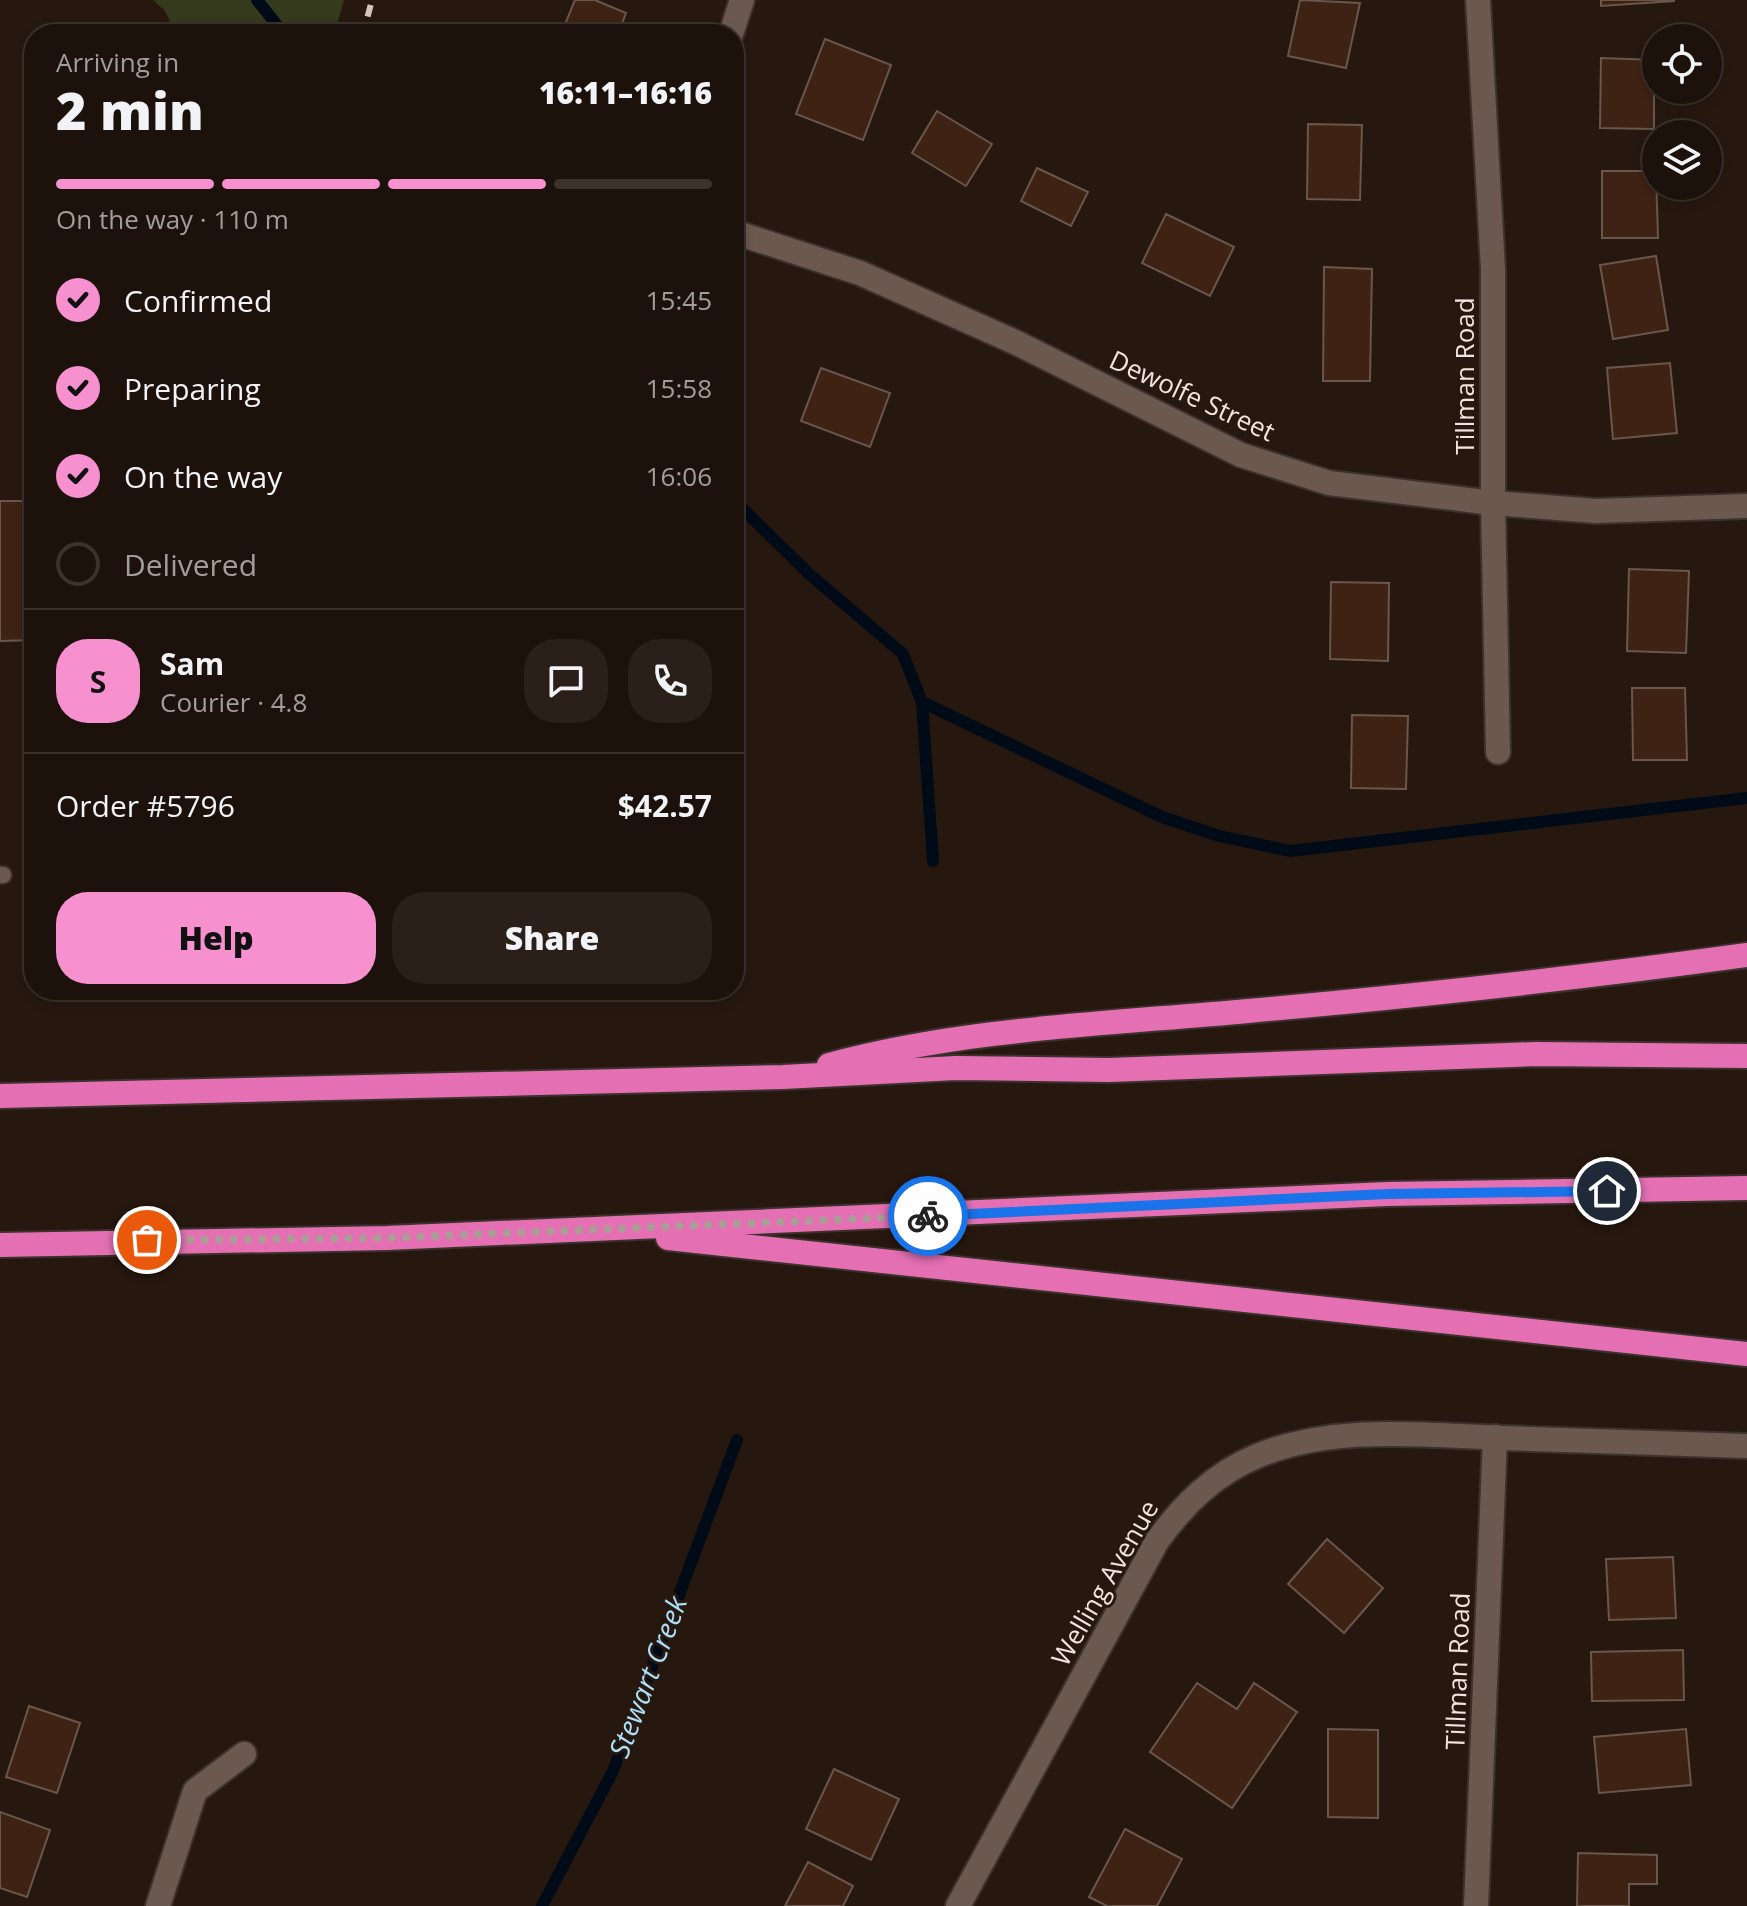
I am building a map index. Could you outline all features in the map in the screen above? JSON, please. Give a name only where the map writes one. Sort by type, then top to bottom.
[{"type":"highway","points":[[783,1077],[889,1048],[1037,1029],[1516,983],[1747,955]]},
{"type":"highway","points":[[0,1096],[783,1077],[956,1068],[1109,1070],[1536,1054],[1747,1056]]},
{"type":"highway","points":[[0,1245],[387,1238],[1387,1194],[1747,1188]]},
{"type":"highway","points":[[574,1230],[1562,1331],[1747,1354]]},
{"type":"street","points":[[734,24],[742,0]]},
{"type":"street","name":"Tillman Road","points":[[1478,0],[1493,269],[1493,503],[1498,752]]},
{"type":"street","name":"Dewolfe Street","points":[[744,236],[888,286],[1017,343],[1241,455],[1329,483],[1493,503],[1596,511],[1747,506]]},
{"type":"street","name":"Welling Avenue","points":[[958,1906],[1157,1541],[1186,1503],[1224,1472],[1259,1455],[1324,1438],[1391,1432],[1747,1446]]},
{"type":"street","name":"Tillman Road","points":[[1476,1906],[1495,1437]]},
{"type":"street","points":[[158,1906],[195,1791],[244,1754]]},
{"type":"green space","points":[[153,0],[344,0],[337,24],[171,24],[165,11]]},
{"type":"building","points":[[575,0],[595,0],[626,13],[622,24],[565,24]]},
{"type":"building","points":[[1300,0],[1360,3],[1346,68],[1288,56]]},
{"type":"building","points":[[1601,0],[1674,0],[1674,1],[1601,6]]},
{"type":"building","points":[[825,39],[891,65],[863,140],[796,114]]},
{"type":"building","points":[[1601,58],[1642,59],[1642,104],[1654,104],[1654,120],[1642,120],[1642,129],[1600,128]]},
{"type":"building","points":[[937,111],[992,144],[966,186],[912,153]]},
{"type":"building","points":[[1308,124],[1362,125],[1360,200],[1307,199]]},
{"type":"building","points":[[1037,168],[1088,192],[1071,226],[1021,201]]},
{"type":"building","points":[[1602,171],[1642,171],[1642,200],[1657,200],[1658,238],[1602,238]]},
{"type":"building","points":[[1166,214],[1234,247],[1210,296],[1142,263]]},
{"type":"building","points":[[1656,256],[1668,330],[1613,339],[1600,265]]},
{"type":"building","points":[[1324,267],[1372,269],[1370,381],[1323,381]]},
{"type":"building","points":[[1670,363],[1677,433],[1613,439],[1607,368]]},
{"type":"building","points":[[821,368],[890,393],[870,447],[801,421]]},
{"type":"building","points":[[0,501],[24,501],[24,640],[0,641]]},
{"type":"building","points":[[1629,569],[1689,571],[1686,653],[1627,651]]},
{"type":"building","points":[[1331,582],[1389,583],[1388,661],[1330,659]]},
{"type":"building","points":[[1632,688],[1685,688],[1687,760],[1633,760]]},
{"type":"building","points":[[1352,715],[1408,716],[1406,789],[1351,788]]},
{"type":"building","points":[[1327,1539],[1383,1588],[1344,1633],[1288,1584]]},
{"type":"building","points":[[1673,1557],[1676,1618],[1609,1620],[1606,1559]]},
{"type":"building","points":[[1683,1650],[1684,1700],[1592,1701],[1591,1652]]},
{"type":"building","points":[[1197,1683],[1237,1709],[1254,1683],[1297,1712],[1232,1808],[1150,1752]]},
{"type":"building","points":[[29,1706],[80,1723],[57,1793],[6,1777]]},
{"type":"building","points":[[1328,1729],[1378,1730],[1378,1818],[1328,1817]]},
{"type":"building","points":[[1686,1729],[1691,1785],[1599,1793],[1594,1737]]},
{"type":"building","points":[[834,1769],[899,1799],[871,1860],[806,1829]]},
{"type":"building","points":[[0,1812],[50,1830],[27,1897],[0,1888]]},
{"type":"building","points":[[1125,1829],[1182,1859],[1157,1906],[1107,1906],[1089,1897]]},
{"type":"building","points":[[1578,1853],[1657,1855],[1657,1884],[1629,1884],[1629,1906],[1577,1906]]},
{"type":"building","points":[[808,1862],[853,1886],[843,1906],[785,1906]]},
{"type":"waterway","name":"Stewart Creek","points":[[257,0],[276,24]]},
{"type":"waterway","name":"Stewart Creek","points":[[744,510],[808,573],[903,654],[922,702],[933,861]]},
{"type":"waterway","points":[[922,702],[1162,817],[1219,836],[1290,851],[1747,798]]},
{"type":"waterway","name":"Stewart Creek","points":[[542,1906],[613,1771],[737,1440]]},
{"type":"railway","points":[[366,24],[372,0]]},
{"type":"way so far","points":[[147,1240],[387,1238],[928,1216]]},
{"type":"route","points":[[928,1216],[1387,1194],[1607,1191]]}]
